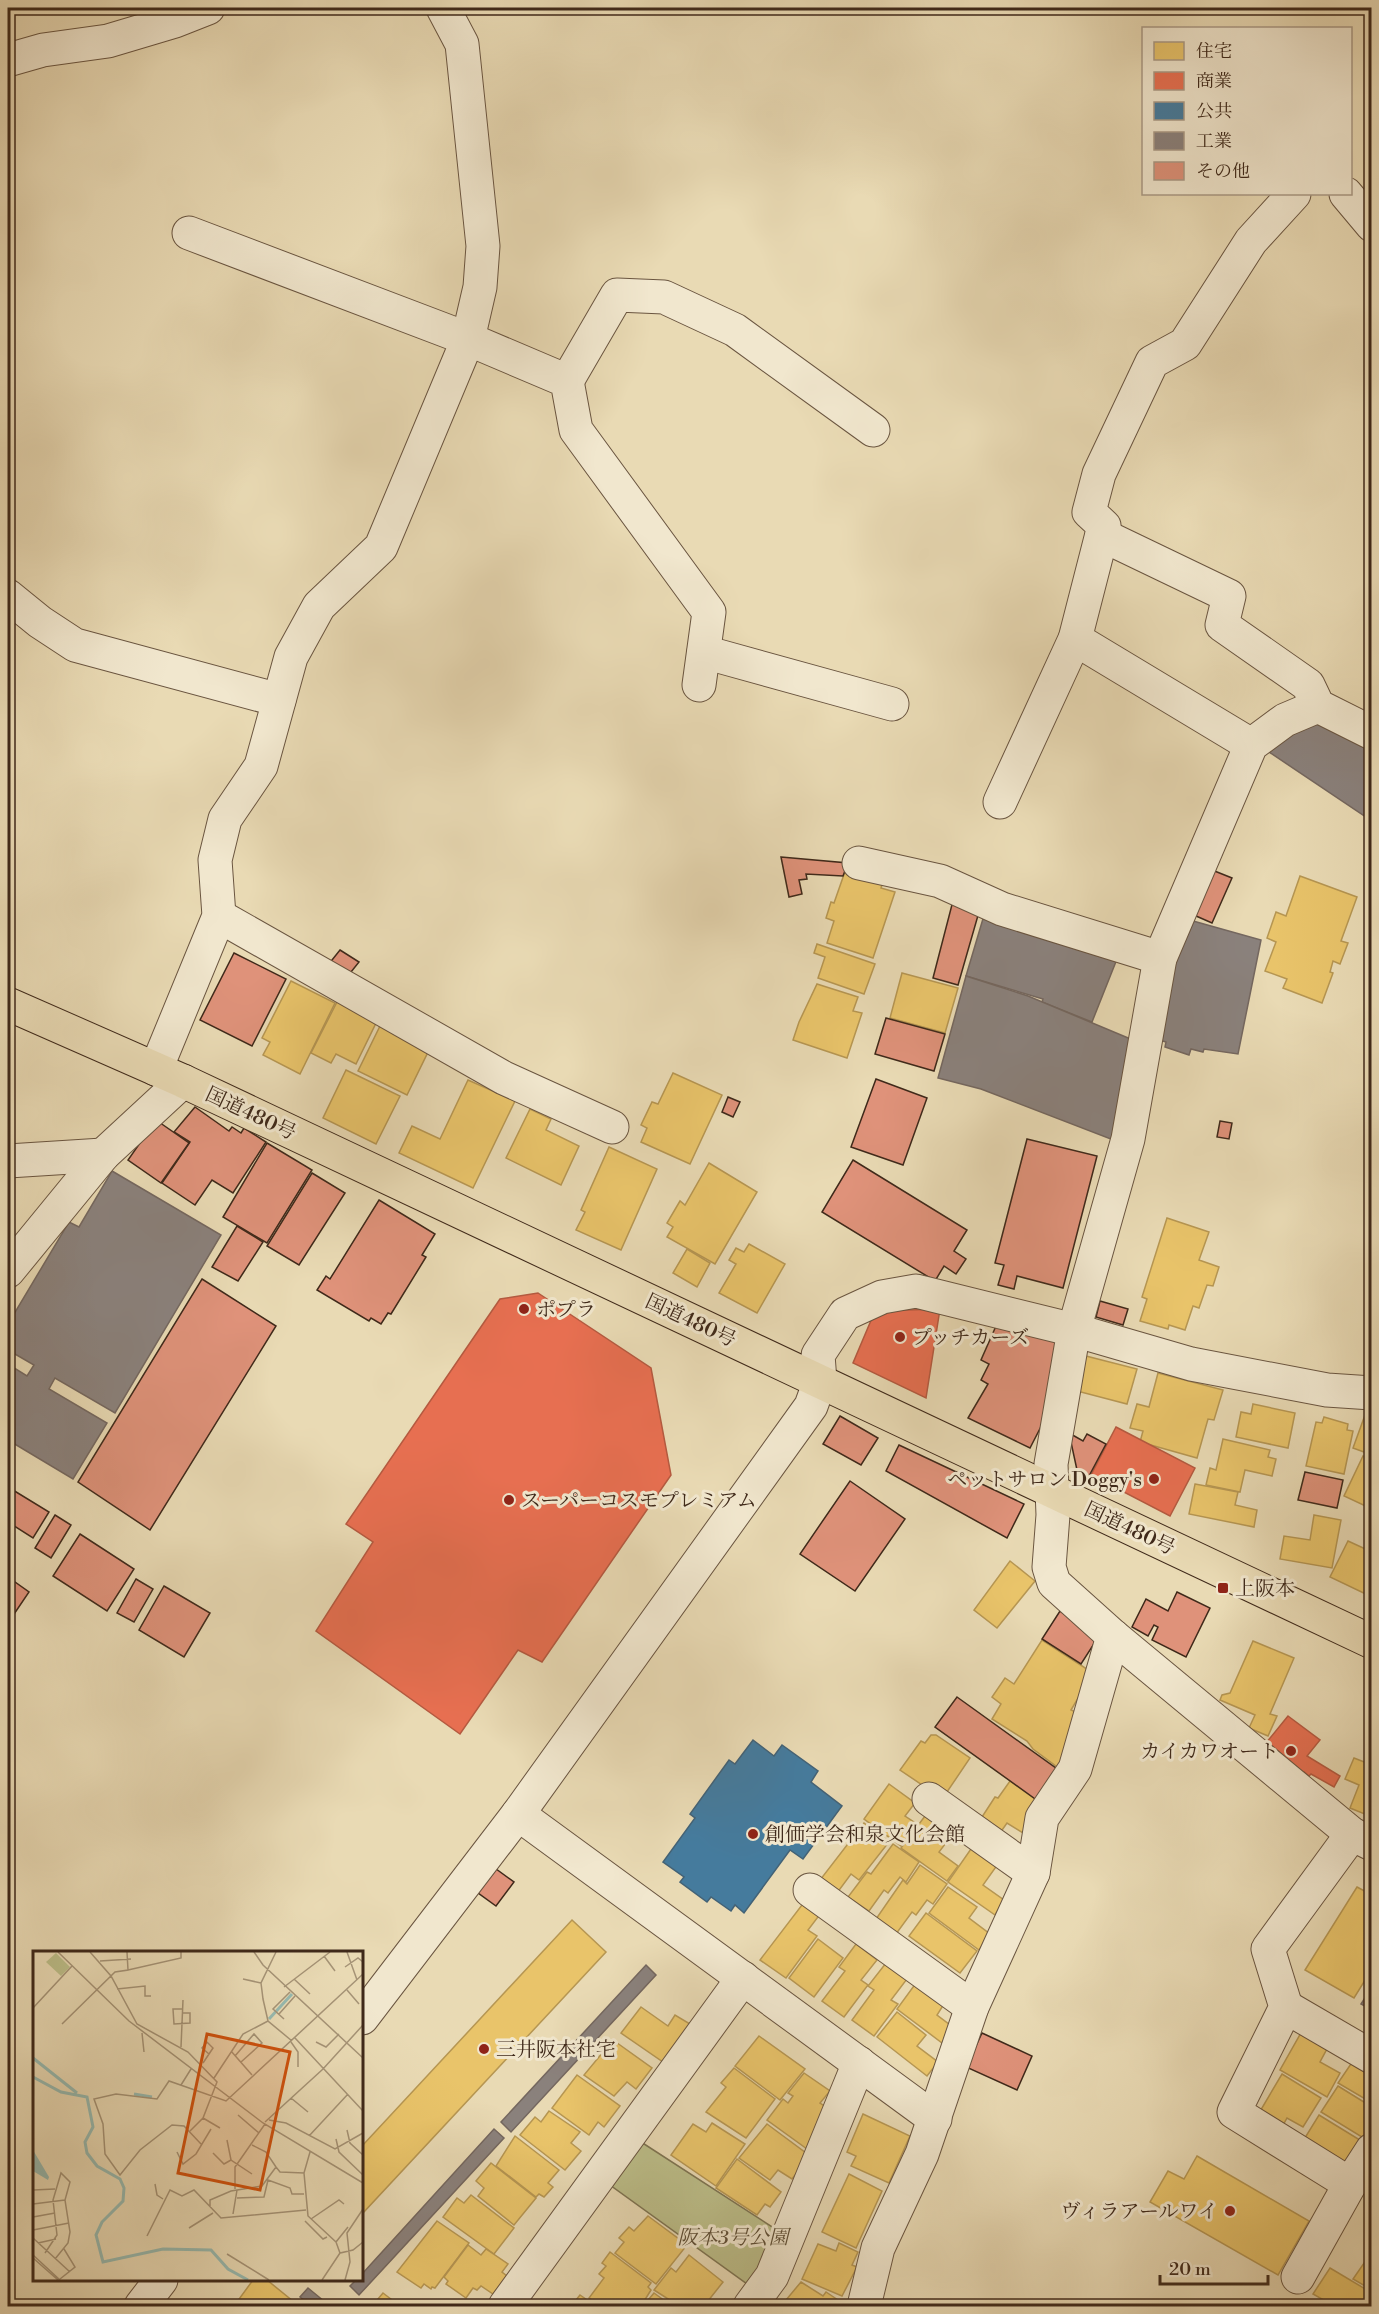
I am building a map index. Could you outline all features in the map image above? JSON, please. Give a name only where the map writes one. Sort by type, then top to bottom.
[{"type":"highway","name":"国道480号","points":[[8,1004],[169,1075],[1371,1642]]},
{"type":"street","points":[[8,60],[42,50],[108,41],[175,21],[208,8]]},
{"type":"street","points":[[8,1271],[169,1075],[219,916],[215,860],[225,819],[261,766],[291,657],[319,606],[381,547],[396,517],[468,339],[480,287],[483,246],[462,44],[443,8]]},
{"type":"street","points":[[1000,802],[1074,639],[1104,526],[1089,512],[1099,474],[1152,362],[1185,344],[1251,241],[1293,195]]},
{"type":"street","points":[[1347,195],[1371,225]]},
{"type":"street","points":[[189,233],[468,339],[567,381]]},
{"type":"street","points":[[699,685],[709,612],[576,430],[567,381],[617,295],[664,297],[735,330],[873,430]]},
{"type":"street","points":[[1102,535],[1229,596],[1222,625],[1308,685],[1318,706],[1371,733]]},
{"type":"street","points":[[8,596],[40,622],[75,645],[279,700]]},
{"type":"street","points":[[1074,639],[1251,744]]},
{"type":"street","points":[[704,652],[892,704]]},
{"type":"street","points":[[1318,706],[1285,720],[1251,744],[1160,958],[1128,1139],[1074,1330],[1051,1464],[1049,1567],[1054,1583],[1113,1636],[1362,1839],[1269,1949],[1286,2007],[1234,2112],[1350,2184]]},
{"type":"street","points":[[859,863],[940,881],[1002,909],[1160,958]]},
{"type":"street","points":[[219,916],[504,1078],[612,1127]]},
{"type":"street","points":[[8,1161],[103,1155]]},
{"type":"street","points":[[363,2017],[518,1814],[811,1406],[820,1381],[818,1355],[845,1314],[882,1297],[916,1291],[1074,1330],[1191,1364],[1327,1390],[1371,1393]]},
{"type":"street","points":[[864,2307],[878,2248],[935,2119],[972,2007],[1033,1873],[1042,1818],[1075,1769],[1113,1636]]},
{"type":"street","points":[[929,1799],[1033,1873]]},
{"type":"street","points":[[518,1814],[935,2119]]},
{"type":"street","points":[[810,1890],[972,2007]]},
{"type":"street","points":[[505,2307],[743,1978]]},
{"type":"street","points":[[1286,2007],[1371,2057]]},
{"type":"street","points":[[750,2307],[772,2276],[859,2063]]},
{"type":"street","points":[[1298,2277],[1371,2150]]},
{"type":"street","points":[[141,2307],[160,2281]]},
{"type":"green space","name":"阪本3号公園","points":[[638,2140],[777,2230],[750,2286],[610,2185]]},
{"type":"building: 住宅","points":[[848,863],[885,875],[881,888],[895,892],[873,958],[827,943],[834,921],[826,918],[831,902],[834,903]]},
{"type":"building: 住宅","points":[[1300,876],[1357,897],[1341,941],[1348,943],[1340,964],[1333,961],[1330,972],[1333,973],[1322,1003],[1283,988],[1287,979],[1265,971],[1276,942],[1267,938],[1276,912],[1286,916]]},
{"type":"building: 住宅","points":[[817,944],[875,964],[864,994],[818,978],[825,957],[814,953]]},
{"type":"building: 住宅","points":[[902,973],[958,988],[945,1033],[890,1018]]},
{"type":"building: 住宅","points":[[291,981],[335,1003],[300,1074],[263,1055],[270,1042],[262,1038]]},
{"type":"building: 住宅","points":[[817,984],[858,997],[853,1011],[862,1013],[847,1058],[793,1040]]},
{"type":"building: 住宅","points":[[338,1000],[378,1019],[356,1064],[336,1054],[331,1063],[311,1053]]},
{"type":"building: 住宅","points":[[381,1024],[430,1048],[407,1095],[358,1071]]},
{"type":"building: 住宅","points":[[346,1070],[400,1096],[376,1144],[323,1118]]},
{"type":"building: 住宅","points":[[673,1073],[722,1095],[690,1164],[641,1142],[647,1128],[641,1125],[652,1102],[658,1104]]},
{"type":"building: 住宅","points":[[468,1080],[515,1101],[473,1188],[399,1153],[412,1126],[440,1139]]},
{"type":"building: 住宅","points":[[530,1109],[551,1119],[546,1130],[579,1146],[561,1185],[506,1158]]},
{"type":"building: 住宅","points":[[609,1147],[657,1169],[621,1250],[576,1230],[585,1212],[581,1210]]},
{"type":"building: 住宅","points":[[709,1163],[757,1192],[715,1264],[667,1237],[673,1227],[667,1223],[680,1201],[685,1205]]},
{"type":"building: 住宅","points":[[1167,1218],[1209,1232],[1199,1260],[1219,1267],[1213,1286],[1207,1285],[1199,1308],[1193,1306],[1185,1330],[1169,1325],[1168,1329],[1140,1321],[1147,1299],[1142,1297]]},
{"type":"building: 住宅","points":[[749,1244],[785,1264],[757,1313],[719,1293],[736,1264],[729,1260],[736,1248],[744,1252]]},
{"type":"building: 住宅","points":[[687,1249],[710,1263],[697,1287],[673,1273]]},
{"type":"building: 住宅","points":[[1086,1356],[1137,1369],[1127,1404],[1077,1391]]},
{"type":"building: 住宅","points":[[1158,1373],[1223,1390],[1214,1420],[1208,1419],[1197,1458],[1140,1442],[1143,1431],[1130,1428],[1137,1404],[1149,1407]]},
{"type":"building: 住宅","points":[[1253,1404],[1295,1413],[1288,1448],[1236,1437],[1241,1412],[1251,1414]]},
{"type":"building: 住宅","points":[[1365,1415],[1372,1417],[1372,1455],[1353,1448]]},
{"type":"building: 住宅","points":[[1324,1417],[1348,1424],[1347,1430],[1353,1431],[1344,1474],[1306,1466],[1316,1422],[1322,1423]]},
{"type":"building: 住宅","points":[[1223,1439],[1270,1450],[1268,1457],[1276,1459],[1272,1476],[1245,1470],[1240,1492],[1206,1485],[1210,1468],[1216,1470]]},
{"type":"building: 住宅","points":[[1363,1456],[1372,1460],[1372,1509],[1344,1496]]},
{"type":"building: 住宅","points":[[1195,1484],[1238,1492],[1235,1505],[1257,1510],[1254,1527],[1189,1514]]},
{"type":"building: 住宅","points":[[1314,1515],[1341,1520],[1332,1568],[1280,1559],[1284,1536],[1310,1540]]},
{"type":"building: 住宅","points":[[1348,1541],[1372,1552],[1372,1597],[1330,1577]]},
{"type":"building: 住宅","points":[[1010,1561],[1035,1581],[997,1628],[974,1610]]},
{"type":"building: 住宅","points":[[1042,1640],[1093,1673],[1071,1710],[1080,1714],[1060,1769],[1033,1749],[1027,1741],[992,1719],[1001,1704],[992,1697],[1005,1678],[1014,1684]]},
{"type":"building: 住宅","points":[[1253,1641],[1294,1658],[1270,1714],[1277,1716],[1268,1736],[1249,1728],[1255,1715],[1220,1700],[1222,1695],[1230,1693]]},
{"type":"building: 住宅","points":[[931,1735],[936,1735],[970,1758],[947,1792],[936,1784],[931,1791],[900,1770],[921,1741],[925,1743]]},
{"type":"building: 住宅","points":[[1354,1758],[1372,1765],[1372,1817],[1350,1808],[1359,1785],[1345,1779]]},
{"type":"building: 住宅","points":[[1010,1781],[1038,1801],[1032,1819],[1023,1833],[1007,1823],[1000,1833],[980,1820],[995,1797],[998,1798]]},
{"type":"building: 住宅","points":[[889,1784],[915,1803],[905,1816],[917,1824],[901,1846],[864,1819]]},
{"type":"building: 住宅","points":[[925,1816],[952,1835],[939,1852],[958,1866],[947,1881],[901,1848]]},
{"type":"building: 住宅","points":[[864,1823],[889,1842],[859,1880],[851,1874],[837,1893],[820,1880]]},
{"type":"building: 住宅","points":[[893,1844],[919,1862],[906,1882],[900,1877],[888,1893],[884,1890],[869,1911],[848,1897],[867,1872],[871,1874]]},
{"type":"building: 住宅","points":[[973,1846],[998,1864],[983,1885],[1004,1900],[995,1915],[948,1882]]},
{"type":"building: 住宅","points":[[920,1865],[947,1884],[933,1904],[927,1900],[916,1915],[912,1912],[896,1934],[876,1919],[903,1880],[907,1884]]},
{"type":"building: 住宅","points":[[948,1887],[977,1907],[969,1918],[990,1934],[979,1950],[929,1913]]},
{"type":"building: 住宅","points":[[1357,1887],[1372,1895],[1372,1969],[1354,1998],[1305,1970]]},
{"type":"building: 住宅","points":[[805,1901],[821,1913],[808,1930],[817,1936],[786,1978],[760,1960]]},
{"type":"building: 住宅","points":[[926,1913],[977,1951],[960,1973],[909,1936]]},
{"type":"building: 住宅","name":"三井阪本社宅","points":[[572,1920],[606,1952],[363,2213],[363,2145]]},
{"type":"building: 住宅","points":[[818,1939],[843,1958],[814,1997],[789,1978]]},
{"type":"building: 住宅","points":[[856,1944],[877,1960],[861,1980],[868,1985],[844,2017],[822,2001],[845,1971],[839,1967]]},
{"type":"building: 住宅","points":[[886,1963],[907,1979],[891,2000],[898,2004],[874,2036],[852,2020],[874,1990],[868,1986]]},
{"type":"building: 住宅","points":[[916,1983],[944,2004],[937,2015],[958,2031],[946,2046],[897,2009]]},
{"type":"building: 住宅","points":[[641,2007],[668,2026],[675,2015],[690,2024],[663,2062],[621,2033]]},
{"type":"building: 住宅","points":[[897,2012],[926,2035],[917,2046],[938,2062],[927,2076],[877,2037]]},
{"type":"building: 住宅","points":[[1302,2031],[1328,2047],[1320,2062],[1340,2073],[1327,2097],[1280,2070]]},
{"type":"building: 住宅","points":[[759,2036],[805,2069],[780,2100],[735,2066]]},
{"type":"building: 住宅","points":[[613,2040],[652,2068],[636,2089],[627,2082],[614,2096],[584,2075]]},
{"type":"building: 住宅","points":[[1355,2058],[1372,2068],[1372,2103],[1338,2083]]},
{"type":"building: 住宅","points":[[734,2068],[775,2099],[746,2138],[706,2112],[726,2087],[721,2083]]},
{"type":"building: 住宅","points":[[804,2073],[830,2091],[820,2103],[829,2109],[807,2149],[767,2120],[783,2099],[788,2103],[793,2096],[788,2093]]},
{"type":"building: 住宅","points":[[1282,2074],[1321,2098],[1303,2127],[1287,2118],[1282,2127],[1259,2113]]},
{"type":"building: 住宅","points":[[577,2075],[620,2106],[604,2127],[598,2122],[589,2135],[552,2108]]},
{"type":"building: 住宅","points":[[1338,2086],[1372,2107],[1370,2142],[1321,2112]]},
{"type":"building: 住宅","points":[[549,2111],[580,2132],[571,2143],[581,2151],[565,2170],[520,2135],[535,2117],[541,2122]]},
{"type":"building: 住宅","points":[[863,2114],[910,2136],[889,2183],[851,2166],[856,2156],[847,2152]]},
{"type":"building: 住宅","points":[[1319,2115],[1368,2145],[1351,2171],[1303,2141]]},
{"type":"building: 住宅","points":[[712,2123],[745,2144],[716,2186],[671,2155],[693,2124],[706,2132]]},
{"type":"building: 住宅","points":[[767,2124],[810,2156],[792,2179],[778,2170],[770,2180],[739,2158]]},
{"type":"building: 住宅","points":[[515,2136],[559,2170],[548,2183],[553,2187],[544,2197],[539,2194],[536,2197],[496,2166]]},
{"type":"building: 住宅","name":"ヴィラアールワイ","points":[[1197,2156],[1309,2221],[1278,2275],[1150,2202],[1168,2171],[1184,2179]]},
{"type":"building: 住宅","points":[[737,2159],[781,2192],[770,2207],[765,2204],[757,2215],[716,2188]]},
{"type":"building: 住宅","points":[[491,2163],[536,2198],[514,2225],[478,2196],[484,2188],[476,2181]]},
{"type":"building: 住宅","points":[[849,2174],[882,2191],[856,2248],[822,2232]]},
{"type":"building: 住宅","points":[[471,2195],[514,2228],[494,2254],[443,2217],[457,2198],[464,2203]]},
{"type":"building: 住宅","points":[[648,2216],[687,2245],[656,2284],[615,2253],[624,2242],[619,2238],[629,2227],[634,2231]]},
{"type":"building: 住宅","points":[[437,2221],[469,2243],[435,2288],[431,2289],[424,2284],[421,2288],[397,2272]]},
{"type":"building: 住宅","points":[[839,2243],[858,2252],[852,2265],[857,2267],[842,2296],[802,2279],[818,2244],[836,2251]]},
{"type":"building: 住宅","points":[[468,2245],[481,2255],[486,2249],[508,2264],[502,2272],[507,2276],[493,2294],[481,2286],[477,2290],[473,2288],[466,2298],[446,2284],[448,2281],[444,2277]]},
{"type":"building: 住宅","points":[[610,2252],[651,2283],[648,2287],[651,2290],[641,2306],[601,2306],[589,2298],[604,2278],[599,2274],[606,2266],[602,2263]]},
{"type":"building: 住宅","points":[[1372,2253],[1372,2290],[1353,2279]]},
{"type":"building: 住宅","points":[[689,2255],[723,2282],[704,2306],[679,2306],[654,2290],[671,2268],[676,2272]]},
{"type":"building: 住宅","points":[[1330,2268],[1372,2293],[1372,2306],[1334,2306],[1313,2294]]},
{"type":"building: 住宅","points":[[252,2281],[268,2281],[299,2306],[234,2306]]},
{"type":"building: 住宅","points":[[801,2282],[823,2296],[826,2292],[844,2304],[842,2306],[781,2306]]},
{"type":"building: 住宅","points":[[383,2293],[400,2306],[372,2306]]},
{"type":"building: 住宅","points":[[654,2293],[672,2306],[643,2306]]},
{"type":"building: 住宅","points":[[580,2295],[596,2306],[571,2306]]},
{"type":"building: 商業","name":"スーパーコスモプレミアム","points":[[538,1293],[651,1368],[671,1475],[542,1662],[518,1650],[460,1734],[316,1631],[373,1542],[346,1524],[500,1299]]},
{"type":"building: 商業","name":"プッチカーズ","points":[[940,1309],[926,1398],[853,1363],[875,1311]]},
{"type":"building: 商業","points":[[1116,1427],[1195,1468],[1170,1516],[1091,1475]]},
{"type":"building: 商業","name":"カイカワオート","points":[[1288,1716],[1320,1740],[1307,1756],[1340,1776],[1334,1787],[1304,1772],[1301,1778],[1266,1743]]},
{"type":"building: 商業","points":[[1372,1741],[1372,1761],[1365,1758]]},
{"type":"building: 公共","name":"創価学会和泉文化会館","points":[[753,1740],[774,1756],[782,1745],[818,1771],[811,1782],[842,1806],[803,1859],[790,1850],[744,1913],[735,1905],[731,1911],[711,1897],[707,1902],[680,1882],[684,1877],[663,1862],[695,1818],[690,1814],[729,1760],[735,1764]]},
{"type":"building: 工業","points":[[1303,714],[1372,747],[1372,821],[1266,750]]},
{"type":"building: 工業","points":[[985,912],[1119,954],[1092,1022],[1042,1002],[1043,999],[966,976]]},
{"type":"building: 工業","points":[[1186,919],[1261,940],[1238,1054],[1191,1049],[1189,1055],[1165,1047],[1166,1042],[1153,1038]]},
{"type":"building: 工業","points":[[966,976],[1028,996],[1133,1040],[1116,1141],[981,1089],[938,1078]]},
{"type":"building: 工業","points":[[112,1171],[221,1235],[115,1413],[55,1378],[49,1389],[107,1423],[73,1479],[8,1440],[8,1364],[27,1376],[34,1365],[8,1350],[8,1324],[69,1222],[79,1227]]},
{"type":"building: 工業","points":[[646,1965],[656,1975],[511,2132],[501,2122]]},
{"type":"building: 工業","points":[[1372,1987],[1372,2010],[1361,2004]]},
{"type":"building: 工業","points":[[494,2129],[504,2138],[359,2295],[350,2286],[355,2281],[363,2281],[363,2273]]},
{"type":"building: 工業","points":[[308,2288],[330,2306],[312,2306],[300,2297]]},
{"type":"building: その他","points":[[781,857],[848,863],[843,876],[806,874],[807,879],[799,880],[802,894],[789,897]]},
{"type":"building: その他","points":[[1207,868],[1232,878],[1212,923],[1187,912]]},
{"type":"building: その他","points":[[955,893],[981,905],[958,985],[933,978]]},
{"type":"building: その他","points":[[340,950],[359,962],[343,982],[324,970]]},
{"type":"building: その他","points":[[234,953],[286,979],[252,1046],[200,1020]]},
{"type":"building: その他","points":[[886,1018],[945,1034],[934,1071],[875,1054]]},
{"type":"building: その他","points":[[876,1079],[927,1098],[903,1165],[851,1147]]},
{"type":"building: その他","points":[[728,1097],[740,1102],[733,1117],[722,1112]]},
{"type":"building: その他","points":[[195,1107],[229,1131],[232,1127],[241,1133],[244,1128],[266,1142],[233,1193],[212,1180],[195,1205],[162,1183],[190,1142],[174,1132]]},
{"type":"building: その他","points":[[156,1120],[189,1143],[161,1183],[128,1160]]},
{"type":"building: その他","points":[[1220,1121],[1232,1123],[1229,1139],[1217,1137]]},
{"type":"building: その他","points":[[1027,1139],[1097,1156],[1063,1288],[1017,1276],[1014,1289],[998,1285],[1004,1265],[995,1263]]},
{"type":"building: その他","points":[[267,1143],[312,1170],[267,1243],[223,1217]]},
{"type":"building: その他","points":[[853,1160],[967,1230],[954,1251],[966,1259],[956,1274],[944,1266],[935,1281],[822,1212]]},
{"type":"building: その他","points":[[312,1173],[345,1193],[299,1265],[267,1246]]},
{"type":"building: その他","points":[[379,1200],[435,1234],[422,1255],[426,1257],[391,1314],[388,1313],[381,1324],[371,1318],[369,1321],[317,1290],[326,1276],[330,1279]]},
{"type":"building: その他","points":[[237,1226],[263,1242],[238,1281],[212,1267]]},
{"type":"building: その他","points":[[202,1279],[276,1326],[150,1530],[78,1482]]},
{"type":"building: その他","points":[[1100,1301],[1128,1309],[1123,1325],[1096,1317]]},
{"type":"building: その他","points":[[996,1326],[1058,1340],[1049,1411],[1030,1448],[968,1418],[988,1384],[981,1380],[989,1364],[981,1360]]},
{"type":"building: その他","points":[[840,1416],[878,1438],[861,1465],[823,1444]]},
{"type":"building: その他","points":[[1069,1433],[1083,1441],[1087,1434],[1106,1444],[1089,1476],[1077,1470]]},
{"type":"building: その他","points":[[899,1445],[1024,1504],[1007,1538],[886,1471]]},
{"type":"building: その他","points":[[1305,1472],[1343,1480],[1337,1508],[1298,1500]]},
{"type":"building: その他","points":[[850,1481],[905,1519],[855,1591],[800,1554]]},
{"type":"building: その他","points":[[8,1487],[49,1512],[33,1538],[8,1522]]},
{"type":"building: その他","points":[[55,1515],[71,1525],[51,1558],[35,1548]]},
{"type":"building: その他","points":[[80,1534],[134,1569],[107,1611],[53,1576]]},
{"type":"building: その他","points":[[8,1577],[29,1592],[8,1623]]},
{"type":"building: その他","points":[[136,1579],[153,1589],[134,1622],[117,1613]]},
{"type":"building: その他","points":[[164,1586],[210,1613],[184,1657],[139,1630]]},
{"type":"building: その他","points":[[1177,1592],[1210,1608],[1186,1657],[1152,1640],[1158,1627],[1154,1625],[1148,1636],[1132,1627],[1146,1599],[1168,1611]]},
{"type":"building: その他","points":[[1060,1611],[1099,1636],[1081,1664],[1042,1639]]},
{"type":"building: その他","points":[[957,1697],[1060,1771],[1038,1801],[935,1727]]},
{"type":"building: その他","points":[[492,1866],[514,1882],[496,1906],[474,1890]]},
{"type":"building: その他","points":[[982,2033],[1032,2056],[1017,2090],[966,2067]]},
{"type":"place","name":"ポプラ","points":[[524,1309]]},
{"type":"place","name":"プッチカーズ","points":[[900,1337]]},
{"type":"place","name":"ペットサロン Doggy's","points":[[1154,1479]]},
{"type":"place","name":"スーパーコスモプレミアム","points":[[509,1500]]},
{"type":"place","name":"上阪本","points":[[1223,1588]]},
{"type":"place","name":"カイカワオート","points":[[1291,1751]]},
{"type":"place","name":"創価学会和泉文化会館","points":[[753,1834]]},
{"type":"place","name":"三井阪本社宅","points":[[484,2049]]},
{"type":"place","name":"ヴィラアールワイ","points":[[1230,2211]]}]
